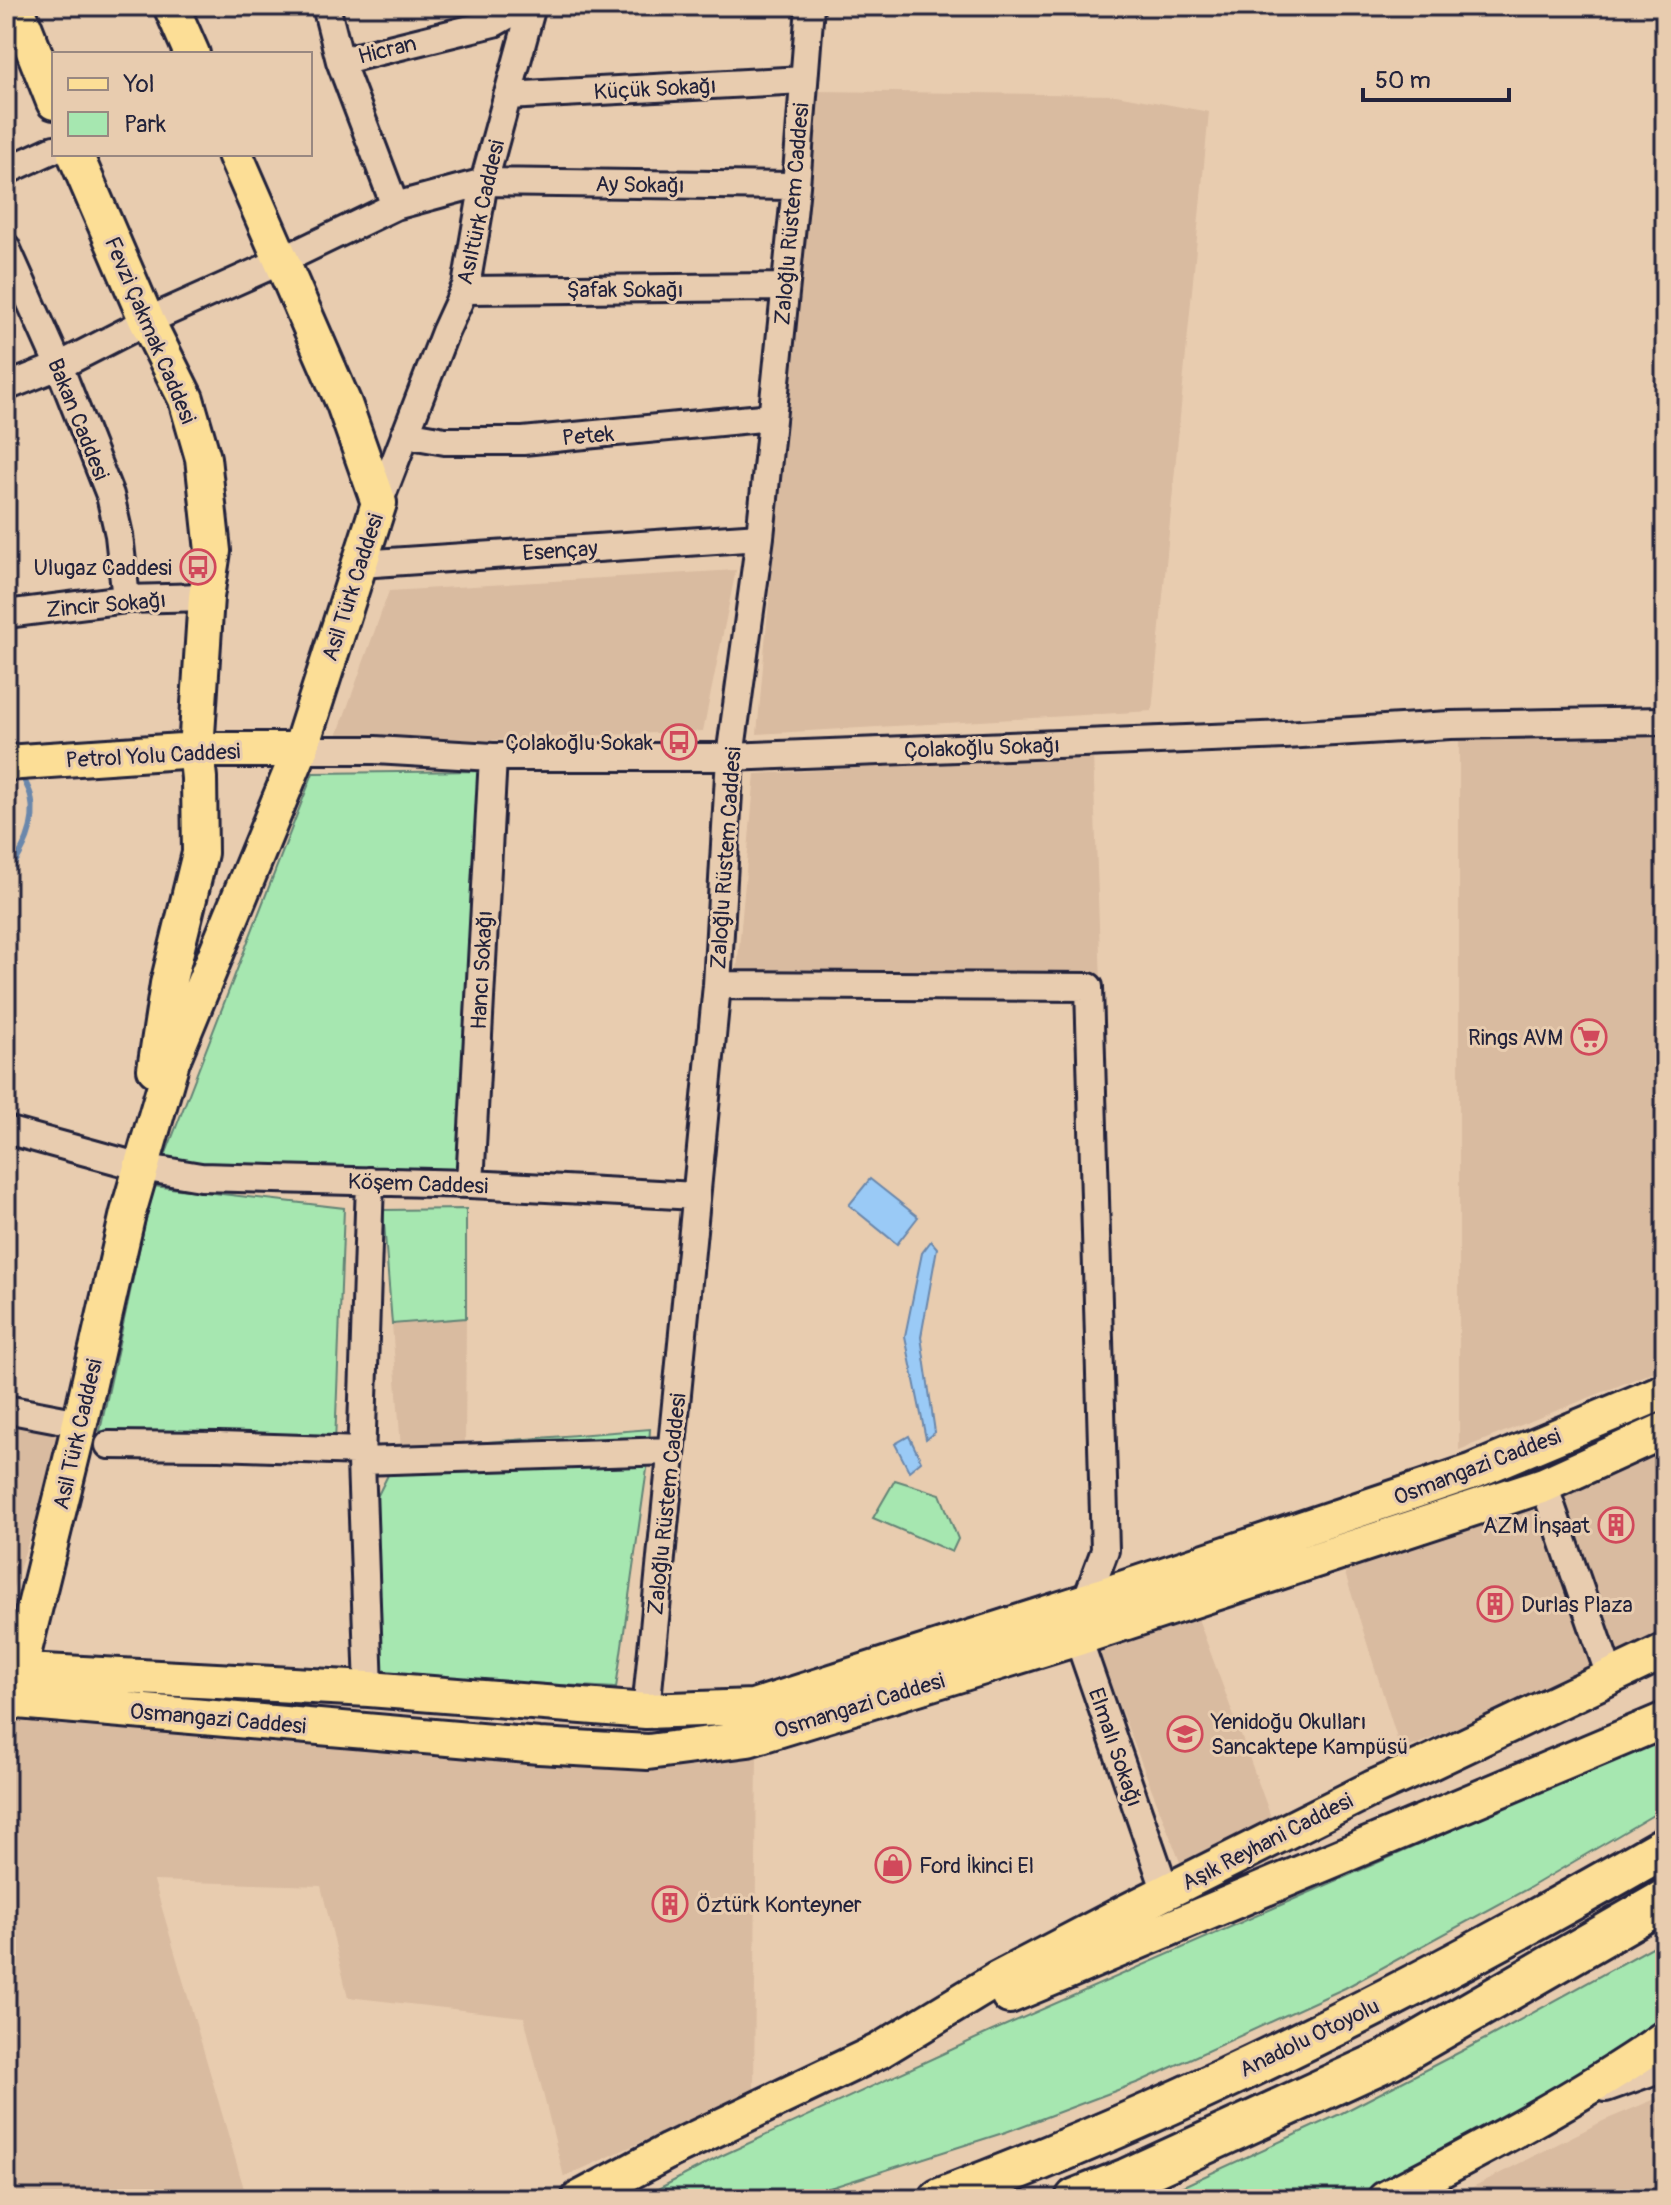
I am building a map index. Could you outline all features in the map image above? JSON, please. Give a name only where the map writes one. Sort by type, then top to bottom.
[{"type":"highway","name":"Anadolu Otoyolu","points":[[940,2199],[1008,2174],[1173,2102],[1367,2010],[1665,1847]]},
{"type":"highway","points":[[1076,2199],[1141,2173],[1391,2058],[1665,1900]]},
{"type":"main road","points":[[171,6],[191,52]]},
{"type":"main road","points":[[20,9],[52,97]]},
{"type":"main road","name":"Fevzi Çakmak Caddesi","points":[[76,156],[147,321],[186,399],[203,458],[213,551],[186,760]]},
{"type":"main road","name":"Asil Türk Caddesi","points":[[11,1685],[80,1423],[128,1213],[172,1061],[300,750],[379,503],[344,404],[236,156]]},
{"type":"main road","name":"Petrol Yolu Caddesi","points":[[18,762],[186,760],[300,750]]},
{"type":"main road","name":"Asil Türk Caddesi","points":[[141,1167],[168,984],[200,853],[186,760]]},
{"type":"main road","points":[[200,853],[209,877],[228,887],[243,889]]},
{"type":"main road","name":"Osmangazi Caddesi","points":[[11,1685],[369,1689],[646,1711],[753,1707],[1086,1601],[1474,1471],[1665,1391]]},
{"type":"main road","name":"Osmangazi Caddesi","points":[[11,1685],[539,1746],[648,1752],[748,1739],[1078,1638],[1544,1485],[1665,1430]]},
{"type":"main road","name":"Aşık Reyhani Caddesi","points":[[879,2051],[996,1980],[1166,1892],[1373,1788],[1665,1651]]},
{"type":"main road","name":"Aşık Reyhani Caddesi","points":[[579,2199],[669,2151],[879,2051],[1665,1720]]},
{"type":"main road","points":[[1385,2199],[1525,2126],[1665,2038]]},
{"type":"street","points":[[326,6],[340,61],[395,206]]},
{"type":"street","name":"Hicran","points":[[340,61],[494,23],[524,6]]},
{"type":"street","name":"Asıltürk Caddesi","points":[[379,503],[464,290],[484,182],[532,6]]},
{"type":"street","name":"Zaloğlu Rüstem Caddesi","points":[[646,1711],[717,985],[730,757],[760,537],[796,186],[810,6]]},
{"type":"street","name":"Küçük Sokağı","points":[[507,96],[803,80]]},
{"type":"street","points":[[6,171],[52,150]]},
{"type":"street","name":"Ay Sokağı","points":[[6,387],[59,366],[147,321],[395,206],[484,182],[796,186]]},
{"type":"street","name":"Bakan Caddesi","points":[[6,247],[59,366],[110,495],[119,535],[126,599]]},
{"type":"street","name":"Şafak Sokağı","points":[[464,290],[785,287]]},
{"type":"street","name":"Petek","points":[[405,434],[445,441],[523,441],[772,417]]},
{"type":"street","name":"Esençay","points":[[360,564],[760,537]]},
{"type":"street","name":"Zincir Sokağı","points":[[6,614],[126,599],[206,597]]},
{"type":"street","name":"Çolakoğlu Sokağı","points":[[300,750],[375,750],[493,757],[730,757],[1450,725],[1665,721]]},
{"type":"street","name":"Hancı Sokağı","points":[[470,1184],[493,757]]},
{"type":"street","points":[[717,985],[1089,987],[1105,1550],[1086,1601],[1078,1638]]},
{"type":"street","name":"Köşem Caddesi","points":[[6,1130],[141,1167],[201,1177],[470,1184],[696,1196]]},
{"type":"street","points":[[369,1689],[361,1456],[370,1181]]},
{"type":"street","points":[[6,1409],[80,1423]]},
{"type":"street","points":[[109,1445],[219,1446],[361,1456],[671,1451]]},
{"type":"street","points":[[1544,1485],[1610,1676]]},
{"type":"street","name":"Elmalı Sokağı","points":[[1078,1638],[1166,1892]]},
{"type":"street","points":[[1561,2104],[1665,2067]]},
{"type":"shaded area","points":[[814,91],[1116,95],[1209,112],[1152,711],[757,734]]},
{"type":"shaded area","points":[[736,570],[703,731],[333,747],[389,591]]},
{"type":"shaded area","points":[[1665,732],[1665,1367],[1459,1450],[1459,739]]},
{"type":"shaded area","points":[[1093,755],[1101,983],[736,981],[755,774]]},
{"type":"shaded area","points":[[466,1318],[465,1444],[401,1449],[392,1324]]},
{"type":"shaded area","points":[[6,1415],[67,1425],[6,1609]]},
{"type":"shaded area","points":[[1665,1449],[1665,1631],[1617,1656],[1557,1501]]},
{"type":"shaded area","points":[[1535,1507],[1592,1671],[1401,1751],[1344,1570]]},
{"type":"shaded area","name":"Yenidoğu Okulları Sancaktepe Kampüsü","points":[[1197,1616],[1271,1817],[1180,1862],[1098,1651]]},
{"type":"shaded area","points":[[6,1715],[575,1767],[757,1753],[754,2091],[564,2177],[524,2017],[348,1997],[321,1886],[154,1881],[247,2199],[6,2199]]},
{"type":"shaded area","points":[[1665,2095],[1665,2199],[1449,2199],[1603,2121]]},
{"type":"green space","points":[[484,771],[459,1174],[163,1161],[313,773]]},
{"type":"green space","points":[[153,1186],[344,1208],[335,1444],[100,1431]]},
{"type":"green space","points":[[466,1209],[466,1318],[392,1324],[383,1210]]},
{"type":"green space","points":[[650,1429],[616,1688],[377,1675],[373,1505],[401,1449]]},
{"type":"green space","points":[[895,1480],[940,1494],[958,1539],[952,1552],[873,1518]]},
{"type":"green space","points":[[1665,1737],[1665,1808],[1529,1888],[1345,1988],[1139,2082],[1006,2132],[795,2199],[639,2199],[721,2156],[990,2032]]},
{"type":"green space","points":[[1665,1940],[1665,2021],[1482,2133],[1363,2199],[1155,2199],[1340,2114]]},
{"type":"water","points":[[870,1179],[918,1217],[897,1244],[849,1205]]},
{"type":"water","points":[[931,1241],[937,1248],[921,1337],[935,1432],[926,1439],[905,1336],[922,1253]]},
{"type":"water","points":[[909,1436],[921,1461],[909,1471],[895,1444]]},
{"type":"waterway","points":[[6,876],[23,848],[32,818],[31,796],[20,772]]},
{"type":"place","name":"Ulugaz Caddesi","points":[[198,567]]},
{"type":"place","name":"Çolakoğlu Sokak","points":[[679,742]]},
{"type":"place","name":"Rings AVM","points":[[1589,1037]]},
{"type":"place","name":"AZM İnşaat","points":[[1616,1525]]},
{"type":"place","name":"Durlas Plaza","points":[[1495,1604]]},
{"type":"place","name":"Yenidoğu Okulları Sancaktepe Kampüsü","points":[[1185,1734]]},
{"type":"place","name":"Ford İkinci El","points":[[893,1865]]},
{"type":"place","name":"Öztürk Konteyner","points":[[670,1904]]}]
